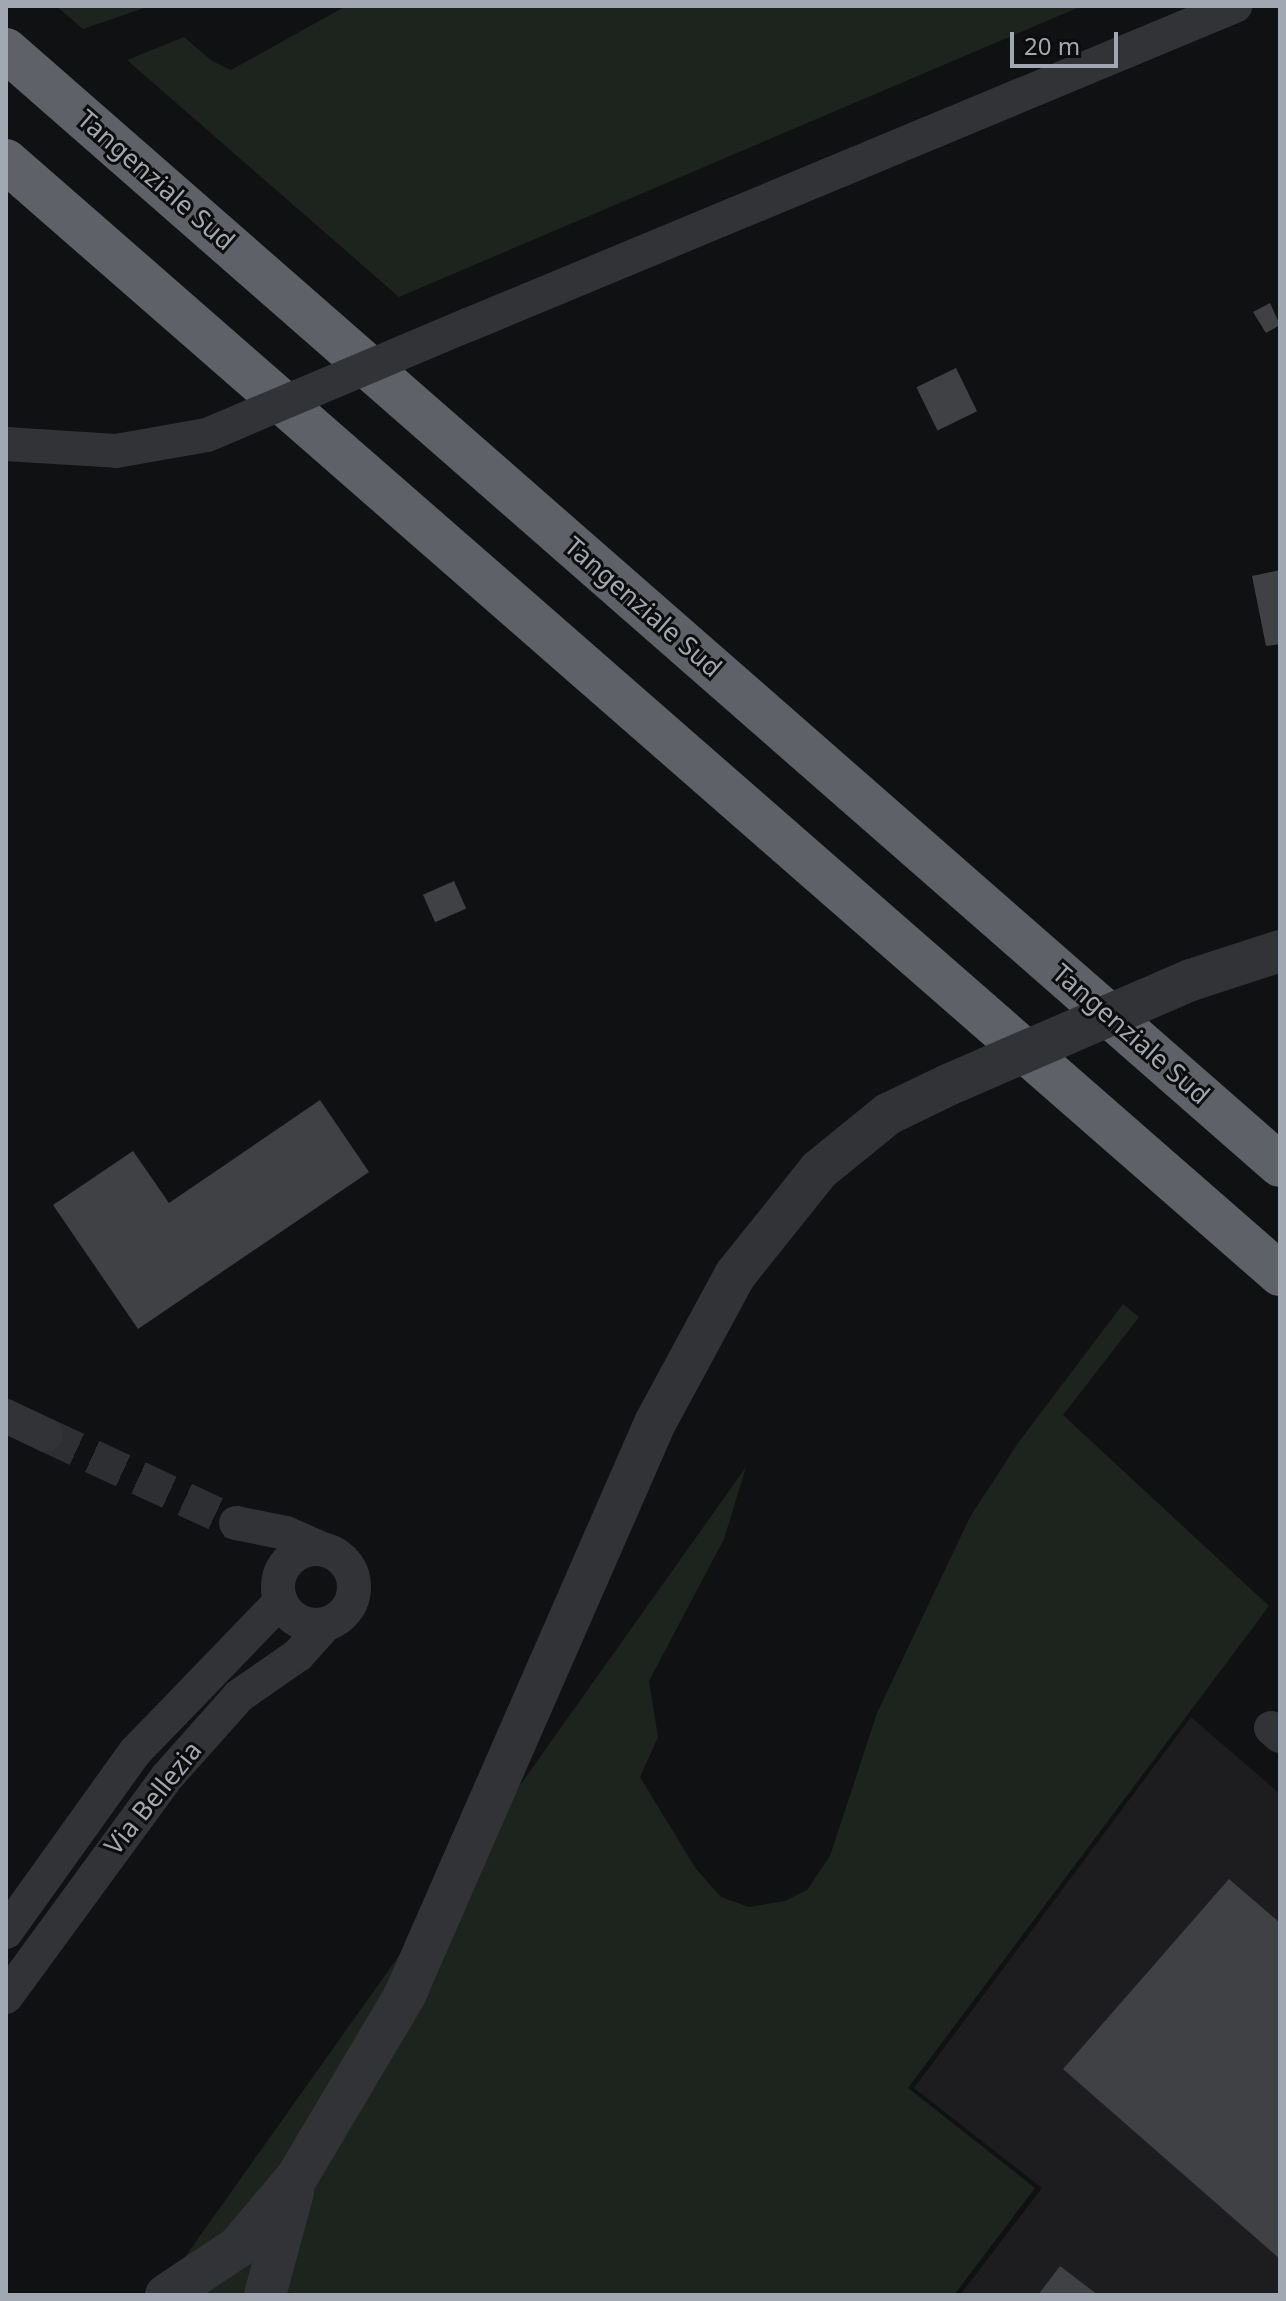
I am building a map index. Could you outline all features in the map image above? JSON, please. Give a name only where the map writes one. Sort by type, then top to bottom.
[{"type":"highway","name":"Tangenziale Sud","points":[[6,50],[1280,1165]]},
{"type":"highway","points":[[6,161],[1280,1274]]},
{"type":"street","points":[[6,444],[116,451],[207,435],[1235,6]]},
{"type":"street","points":[[166,2295],[238,2247],[297,2177],[404,1997],[655,1423],[735,1275],[819,1170],[888,1114],[948,1085],[1191,980],[1280,951]]},
{"type":"street","points":[[6,1416],[46,1435]]},
{"type":"street","name":"Via Bellezia","points":[[6,1997],[166,1778],[239,1696],[298,1655],[326,1624],[346,1610],[354,1587],[346,1563],[286,1533],[236,1523],[279,1596],[300,1622],[326,1624]]},
{"type":"street","name":"Via Bellezia","points":[[6,1932],[135,1752],[279,1596],[283,1567],[291,1558],[313,1548],[325,1550]]},
{"type":"street","points":[[265,2295],[297,2177]]},
{"type":"shaded area","points":[[56,6],[150,6],[83,29]]},
{"type":"shaded area","points":[[346,6],[1082,6],[399,297],[127,60],[184,37],[212,61],[231,70]]},
{"type":"shaded area","points":[[1123,1304],[1139,1317],[1063,1415],[1269,1606],[908,2088],[1035,2188],[954,2295],[158,2295],[746,1467],[724,1539],[649,1681],[658,1737],[640,1777],[696,1869],[721,1897],[749,1907],[785,1901],[807,1890],[830,1856],[877,1713],[970,1517],[1018,1443]]},
{"type":"shaded area","points":[[1191,1717],[1280,1794],[1280,2295],[960,2295],[1042,2188],[914,2088]]},
{"type":"building","points":[[1270,303],[1280,325],[1266,333],[1253,312]]},
{"type":"building","points":[[956,368],[977,411],[937,430],[916,387]]},
{"type":"building","points":[[1280,570],[1280,644],[1266,646],[1252,576]]},
{"type":"building","points":[[454,881],[466,908],[435,922],[423,895]]},
{"type":"building","points":[[320,1100],[369,1172],[138,1329],[53,1205],[133,1151],[169,1203]]},
{"type":"building","points":[[1229,1879],[1280,1923],[1280,2259],[1063,2069]]},
{"type":"building","points":[[1060,2266],[1098,2295],[1038,2295]]},
{"type":"tunnel","points":[[46,1435],[236,1523]]}]
